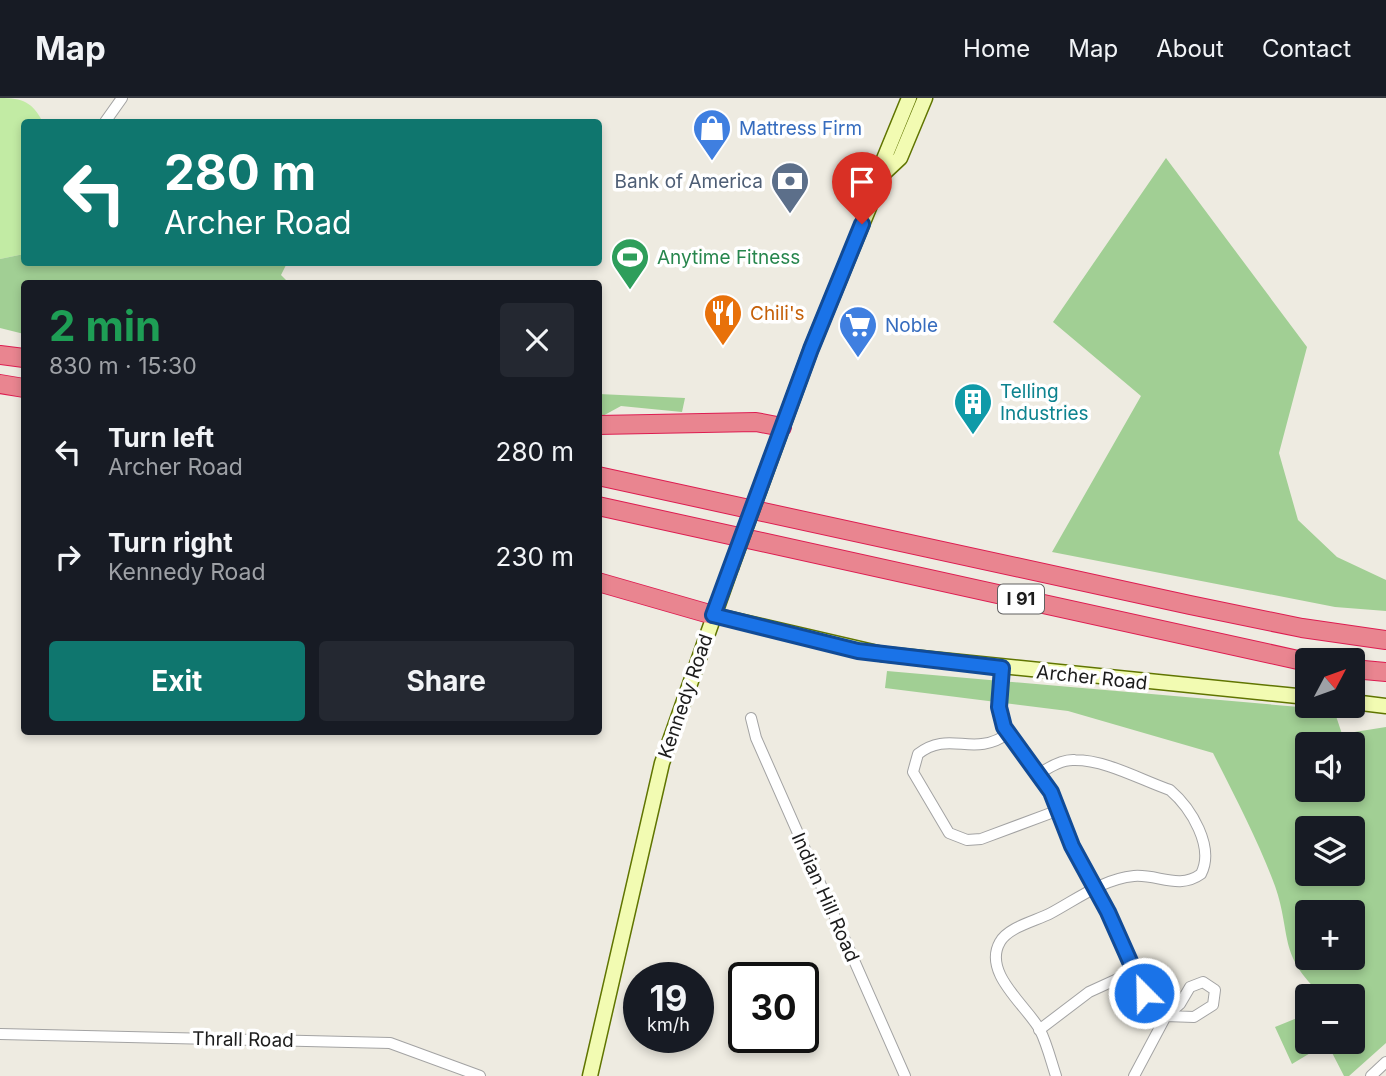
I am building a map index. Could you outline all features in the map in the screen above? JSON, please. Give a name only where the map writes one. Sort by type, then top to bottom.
[{"type":"highway","points":[[0,355],[21,358]]},
{"type":"highway","points":[[0,384],[21,388]]},
{"type":"highway","points":[[602,425],[756,422],[782,427]]},
{"type":"highway","name":"I 91","points":[[602,477],[1177,603],[1332,633],[1386,640]]},
{"type":"highway","name":"I 91","points":[[602,507],[1295,659]]},
{"type":"highway","points":[[602,583],[713,615]]},
{"type":"highway","points":[[1365,670],[1386,672]]},
{"type":"street","points":[[107,119],[122,98]]},
{"type":"street","name":"Kennedy Road","points":[[590,1076],[662,763],[782,427],[826,310],[884,173],[884,159],[909,98]]},
{"type":"street","name":"Kennedy Road","points":[[884,173],[900,158],[925,98]]},
{"type":"street","name":"Archer Road","points":[[713,615],[858,651],[1002,668],[1295,696]]},
{"type":"street","points":[[1002,668],[999,707],[1009,733],[1039,774],[1059,810],[1072,846],[1096,889],[1144,993],[1166,1016],[1194,1017],[1206,1012],[1216,998],[1214,990],[1209,984],[1196,982],[1166,1016],[1134,1076]]},
{"type":"street","points":[[1365,703],[1386,706]]},
{"type":"street","name":"Indian Hill Road","points":[[751,718],[756,738],[905,1076]]},
{"type":"street","points":[[1009,733],[985,746],[941,742],[932,744],[918,754],[913,772],[949,833],[967,840],[981,839],[1059,810]]},
{"type":"street","points":[[1039,774],[1053,765],[1073,759],[1097,764],[1170,790],[1198,829],[1206,860],[1201,874],[1185,883],[1135,876],[1108,882],[1031,924],[1016,929],[1000,940],[996,954],[1001,974],[1017,1002],[1040,1030],[1056,1076]]},
{"type":"street","points":[[1040,1030],[1090,992],[1135,971]]},
{"type":"street","name":"Thrall Road","points":[[0,1034],[381,1042],[415,1050],[480,1076]]},
{"type":"street","points":[[1371,1076],[1386,1062]]},
{"type":"green space","points":[[0,98],[26,102],[41,119],[21,119],[21,255],[0,259]]},
{"type":"green space","points":[[1166,158],[1307,347],[1279,453],[1298,520],[1337,557],[1386,580],[1386,611],[1335,607],[1052,552],[1141,396],[1053,322]]},
{"type":"green space","points":[[21,255],[21,266],[286,266],[281,275],[286,280],[21,280],[21,333],[0,328],[0,259]]},
{"type":"green space","points":[[602,394],[685,398],[682,412],[621,406],[602,416]]},
{"type":"green space","points":[[887,671],[1295,707],[1295,718],[1337,718],[1341,732],[1295,732],[1295,802],[1365,802],[1365,732],[1355,732],[1386,727],[1386,1043],[1349,1076],[1344,1076],[1333,1054],[1365,1054],[1365,984],[1311,984],[1300,970],[1365,970],[1365,900],[1295,900],[1295,962],[1288,944],[1275,886],[1213,753],[1068,711],[885,688]]},
{"type":"green space","points":[[1295,1019],[1295,1054],[1309,1054],[1292,1064],[1275,1027]]},
{"type":"place","name":"Mattress Firm","points":[[712,162]]},
{"type":"place","name":"Bank of America","points":[[790,215]]},
{"type":"place","name":"Anytime Fitness","points":[[630,291]]},
{"type":"place","name":"Chili's","points":[[723,347]]},
{"type":"place","name":"Noble","points":[[858,359]]},
{"type":"place","name":"Telling Industries","points":[[973,436]]},
{"type":"route","points":[[862,224],[811,349],[713,615],[858,651],[1002,668],[999,707],[1004,727],[1051,792],[1072,846],[1108,912],[1144,993]]}]
